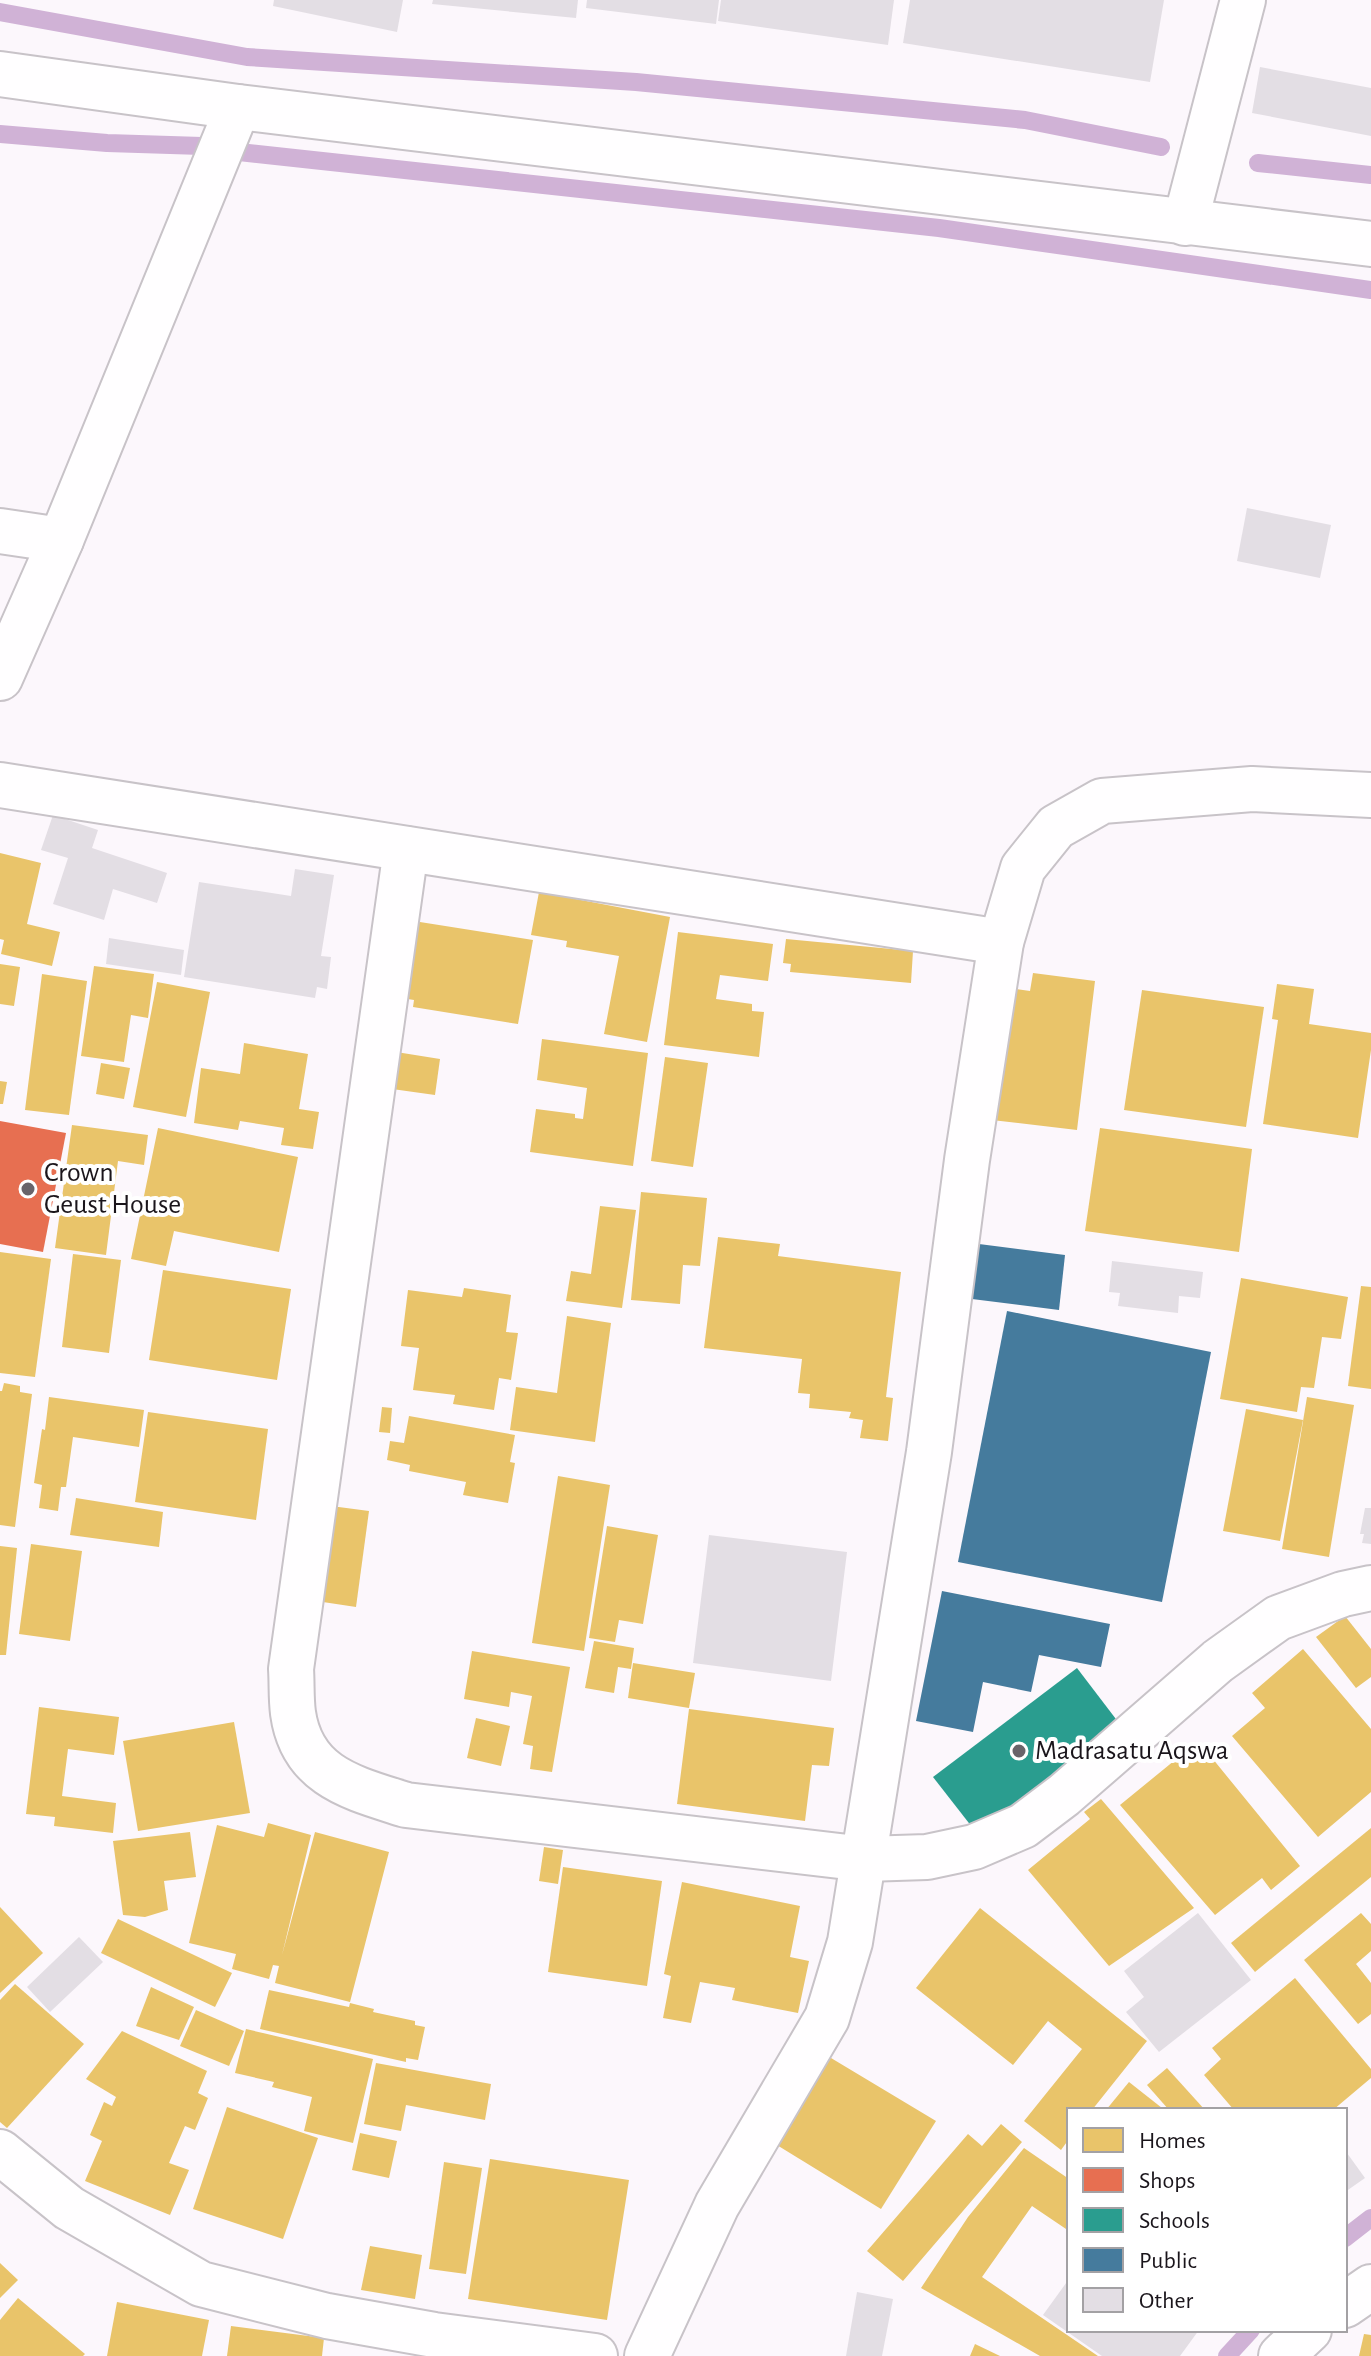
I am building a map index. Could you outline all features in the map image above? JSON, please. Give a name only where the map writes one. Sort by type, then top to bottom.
[{"type":"street","points":[[1185,223],[1243,0]]},
{"type":"street","points":[[0,74],[238,107],[1371,244]]},
{"type":"street","points":[[0,678],[61,540],[238,107]]},
{"type":"street","points":[[0,531],[61,540]]},
{"type":"street","points":[[0,785],[1001,942]]},
{"type":"street","points":[[647,2356],[717,2205],[827,2018],[850,1942],[929,1452],[967,1160],[1001,942],[1023,868],[1056,827],[1102,801],[1252,789],[1371,795]]},
{"type":"street","points":[[406,849],[291,1669],[293,1714],[304,1749],[318,1768],[352,1787],[406,1805],[865,1859],[927,1857],[974,1847],[1023,1826],[1064,1795],[1218,1661],[1278,1618],[1343,1594],[1371,1588]]},
{"type":"street","points":[[0,2152],[69,2208],[201,2284],[357,2321],[434,2335],[595,2356]]},
{"type":"street","points":[[1347,2304],[1371,2287]]},
{"type":"street","points":[[1281,2356],[1307,2332]]},
{"type":"building: Homes","points":[[0,853],[41,863],[27,924],[60,932],[52,966],[1,954],[4,940],[0,939]]},
{"type":"building: Homes","points":[[539,892],[670,917],[647,1042],[604,1034],[619,956],[566,947],[567,941],[531,935]]},
{"type":"building: Homes","points":[[401,919],[533,940],[518,1024],[413,1007],[414,1000],[389,996]]},
{"type":"building: Homes","points":[[678,932],[773,944],[768,981],[720,975],[716,999],[752,1004],[752,1011],[764,1012],[759,1057],[664,1045]]},
{"type":"building: Homes","points":[[786,939],[913,951],[911,983],[790,972],[791,964],[783,963]]},
{"type":"building: Homes","points":[[0,964],[20,967],[14,1006],[0,1004]]},
{"type":"building: Homes","points":[[94,966],[154,974],[148,1018],[131,1015],[124,1062],[81,1056]]},
{"type":"building: Homes","points":[[1033,973],[1095,981],[1077,1130],[983,1119],[1001,987],[1030,991]]},
{"type":"building: Homes","points":[[42,974],[87,981],[69,1115],[25,1110]]},
{"type":"building: Homes","points":[[157,982],[210,992],[186,1117],[133,1107]]},
{"type":"building: Homes","points":[[1277,984],[1314,989],[1309,1024],[1371,1033],[1358,1138],[1263,1124],[1278,1020],[1272,1019]]},
{"type":"building: Homes","points":[[1142,990],[1264,1007],[1246,1127],[1124,1110]]},
{"type":"building: Homes","points":[[542,1039],[648,1053],[633,1166],[530,1152],[536,1109],[575,1114],[575,1118],[583,1119],[587,1088],[537,1080]]},
{"type":"building: Homes","points":[[244,1043],[308,1054],[299,1109],[319,1112],[313,1149],[281,1145],[284,1128],[240,1121],[238,1130],[194,1123],[201,1068],[240,1074]]},
{"type":"building: Homes","points":[[390,1051],[440,1059],[435,1095],[385,1088]]},
{"type":"building: Homes","points":[[665,1057],[708,1063],[693,1167],[651,1161]]},
{"type":"building: Homes","points":[[101,1063],[130,1068],[124,1099],[96,1094]]},
{"type":"building: Homes","points":[[0,1081],[7,1082],[3,1104],[0,1104]]},
{"type":"building: Homes","points":[[72,1125],[148,1135],[144,1165],[118,1161],[106,1255],[55,1248]]},
{"type":"building: Homes","points":[[158,1128],[298,1157],[279,1252],[174,1231],[166,1266],[131,1259]]},
{"type":"building: Homes","points":[[1100,1128],[1252,1149],[1239,1252],[1085,1231]]},
{"type":"building: Homes","points":[[641,1192],[707,1198],[700,1266],[683,1265],[680,1304],[631,1300]]},
{"type":"building: Homes","points":[[600,1206],[636,1210],[622,1308],[566,1301],[571,1271],[591,1274]]},
{"type":"building: Homes","points":[[718,1237],[780,1244],[778,1256],[901,1272],[886,1397],[893,1398],[888,1441],[860,1438],[863,1420],[849,1418],[851,1412],[809,1408],[810,1394],[798,1393],[802,1359],[704,1348]]},
{"type":"building: Homes","points":[[0,1252],[51,1259],[35,1377],[0,1373]]},
{"type":"building: Homes","points":[[73,1254],[121,1260],[109,1353],[62,1347]]},
{"type":"building: Homes","points":[[163,1270],[291,1289],[277,1380],[149,1360]]},
{"type":"building: Homes","points":[[1241,1278],[1348,1297],[1341,1339],[1322,1337],[1314,1388],[1301,1387],[1297,1412],[1220,1399]]},
{"type":"building: Homes","points":[[1361,1286],[1371,1287],[1371,1389],[1348,1386]]},
{"type":"building: Homes","points":[[464,1288],[511,1295],[506,1332],[518,1333],[511,1380],[499,1378],[494,1410],[453,1404],[455,1395],[413,1390],[419,1348],[401,1346],[408,1290],[462,1297]]},
{"type":"building: Homes","points":[[567,1316],[611,1323],[595,1442],[510,1430],[516,1387],[557,1393]]},
{"type":"building: Homes","points":[[4,1383],[20,1386],[20,1392],[32,1394],[15,1527],[0,1525],[0,1391]]},
{"type":"building: Homes","points":[[49,1397],[144,1410],[139,1447],[73,1437],[66,1487],[61,1487],[58,1511],[39,1508],[42,1485],[34,1483]]},
{"type":"building: Homes","points":[[1307,1397],[1354,1405],[1329,1557],[1282,1549]]},
{"type":"building: Homes","points":[[382,1407],[392,1408],[390,1433],[379,1432]]},
{"type":"building: Homes","points":[[1246,1409],[1303,1420],[1280,1541],[1223,1531]]},
{"type":"building: Homes","points":[[148,1412],[268,1429],[256,1520],[135,1502]]},
{"type":"building: Homes","points":[[409,1416],[515,1435],[510,1462],[515,1463],[508,1503],[463,1495],[466,1482],[409,1471],[410,1465],[387,1460],[390,1441],[404,1443]]},
{"type":"building: Homes","points":[[558,1476],[610,1485],[584,1651],[532,1643]]},
{"type":"building: Homes","points":[[76,1498],[163,1512],[159,1547],[70,1535]]},
{"type":"building: Homes","points":[[316,1504],[369,1511],[356,1607],[303,1599]]},
{"type":"building: Homes","points":[[607,1526],[658,1535],[643,1624],[619,1620],[615,1642],[589,1638]]},
{"type":"building: Homes","points":[[31,1544],[82,1551],[70,1641],[19,1634]]},
{"type":"building: Homes","points":[[0,1546],[17,1548],[6,1655],[0,1655]]},
{"type":"building: Homes","points":[[1345,1616],[1371,1649],[1371,1677],[1356,1688],[1316,1637]]},
{"type":"building: Homes","points":[[594,1641],[634,1648],[631,1669],[618,1667],[614,1693],[585,1688]]},
{"type":"building: Homes","points":[[1303,1649],[1371,1729],[1371,1792],[1318,1837],[1232,1736],[1265,1708],[1252,1693]]},
{"type":"building: Homes","points":[[472,1651],[570,1667],[552,1772],[530,1769],[533,1746],[523,1744],[532,1696],[511,1692],[509,1707],[464,1699]]},
{"type":"building: Homes","points":[[633,1663],[695,1673],[689,1708],[628,1698]]},
{"type":"building: Homes","points":[[39,1707],[119,1717],[114,1755],[68,1749],[62,1796],[116,1803],[113,1833],[54,1826],[55,1817],[26,1814]]},
{"type":"building: Homes","points":[[689,1709],[834,1728],[829,1766],[812,1765],[805,1821],[677,1804]]},
{"type":"building: Homes","points":[[476,1718],[510,1726],[501,1766],[467,1758]]},
{"type":"building: Homes","points":[[234,1722],[250,1813],[138,1831],[123,1741]]},
{"type":"building: Homes","points":[[1191,1747],[1200,1759],[1208,1753],[1300,1866],[1271,1890],[1262,1878],[1215,1915],[1120,1805]]},
{"type":"building: Homes","points":[[1101,1799],[1194,1908],[1109,1966],[1028,1870],[1090,1819],[1084,1812]]},
{"type":"building: Homes","points":[[268,1823],[311,1835],[282,1955],[315,1832],[389,1852],[350,2002],[275,1983],[279,1966],[273,1965],[269,1979],[232,1969],[236,1954],[189,1943],[217,1825],[264,1837]]},
{"type":"building: Homes","points":[[1371,1828],[1371,1877],[1255,1972],[1231,1943]]},
{"type":"building: Homes","points":[[190,1832],[196,1877],[164,1881],[168,1910],[145,1917],[123,1915],[113,1841]]},
{"type":"building: Homes","points":[[544,1847],[563,1850],[558,1884],[539,1881]]},
{"type":"building: Homes","points":[[563,1867],[662,1881],[647,1986],[548,1972]]},
{"type":"building: Homes","points":[[682,1882],[800,1906],[790,1957],[809,1961],[798,2013],[732,2000],[735,1988],[700,1982],[691,2023],[663,2018],[671,1976],[664,1974]]},
{"type":"building: Homes","points":[[0,1907],[43,1953],[0,1993]]},
{"type":"building: Homes","points":[[980,1908],[1147,2041],[1094,2108],[1067,2108],[1067,2142],[1061,2150],[1024,2121],[1082,2049],[1048,2021],[1013,2065],[916,1988]]},
{"type":"building: Homes","points":[[1361,1913],[1371,1924],[1371,1951],[1356,1964],[1371,1983],[1371,2014],[1358,2024],[1304,1960]]},
{"type":"building: Homes","points":[[118,1919],[232,1973],[215,2007],[101,1953]]},
{"type":"building: Homes","points":[[1295,1978],[1371,2069],[1371,2078],[1335,2108],[1232,2108],[1204,2075],[1221,2059],[1212,2048]]},
{"type":"building: Homes","points":[[15,1984],[84,2044],[7,2128],[0,2122],[0,2000]]},
{"type":"building: Homes","points":[[151,1987],[194,2007],[179,2040],[136,2026]]},
{"type":"building: Homes","points":[[269,1990],[349,2007],[350,2003],[374,2009],[373,2012],[415,2021],[415,2025],[425,2027],[418,2060],[406,2058],[406,2062],[260,2029]]},
{"type":"building: Homes","points":[[196,2010],[244,2031],[229,2066],[180,2046]]},
{"type":"building: Homes","points":[[246,2029],[373,2059],[353,2143],[304,2131],[312,2097],[272,2087],[274,2082],[235,2073]]},
{"type":"building: Homes","points":[[122,2031],[207,2071],[198,2093],[208,2098],[195,2130],[185,2126],[169,2163],[189,2170],[170,2215],[85,2181],[102,2141],[90,2135],[104,2102],[112,2106],[116,2097],[86,2079]]},
{"type":"building: Homes","points":[[826,2055],[936,2121],[881,2209],[772,2142]]},
{"type":"building: Homes","points":[[376,2063],[491,2084],[485,2120],[406,2105],[401,2131],[364,2124]]},
{"type":"building: Homes","points":[[1167,2068],[1203,2108],[1167,2108],[1147,2085]]},
{"type":"building: Homes","points":[[1129,2082],[1162,2108],[1108,2108]]},
{"type":"building: Homes","points":[[227,2107],[318,2138],[283,2239],[193,2209]]},
{"type":"building: Homes","points":[[1001,2124],[1022,2142],[903,2281],[867,2251],[968,2134],[982,2146]]},
{"type":"building: Homes","points":[[360,2133],[397,2141],[389,2178],[352,2170]]},
{"type":"building: Homes","points":[[1024,2148],[1067,2178],[1067,2230],[1032,2206],[982,2277],[1098,2356],[1040,2356],[921,2288],[968,2217]]},
{"type":"building: Homes","points":[[490,2159],[629,2180],[607,2320],[468,2299]]},
{"type":"building: Homes","points":[[444,2162],[482,2168],[466,2274],[429,2269]]},
{"type":"building: Homes","points":[[370,2246],[422,2255],[415,2299],[361,2290]]},
{"type":"building: Homes","points":[[0,2263],[18,2280],[0,2298]]},
{"type":"building: Homes","points":[[18,2298],[85,2354],[0,2356],[0,2320]]},
{"type":"building: Homes","points":[[117,2302],[209,2320],[202,2356],[107,2356]]},
{"type":"building: Homes","points":[[231,2326],[324,2338],[322,2356],[227,2356]]},
{"type":"building: Homes","points":[[1364,2334],[1371,2335],[1371,2356],[1359,2356]]},
{"type":"building: Homes","points":[[975,2344],[1000,2356],[970,2356]]},
{"type":"building: Shops","name":"Crown Geust House","points":[[0,1121],[66,1133],[43,1252],[0,1244]]},
{"type":"building: Schools","points":[[1077,1668],[1122,1727],[979,1836],[933,1777]]},
{"type":"building: Public","points":[[979,1244],[1065,1255],[1059,1310],[972,1299]]},
{"type":"building: Public","points":[[1007,1311],[1211,1352],[1162,1602],[958,1562]]},
{"type":"building: Public","points":[[942,1591],[1110,1624],[1101,1667],[1039,1655],[1031,1692],[983,1682],[973,1732],[916,1721]]},
{"type":"building: Other","points":[[274,0],[403,0],[397,32],[273,6]]},
{"type":"building: Other","points":[[433,0],[578,0],[576,18],[432,4]]},
{"type":"building: Other","points":[[587,0],[719,0],[716,24],[586,8]]},
{"type":"building: Other","points":[[721,0],[894,0],[888,45],[718,21]]},
{"type":"building: Other","points":[[910,0],[1164,0],[1150,82],[903,43]]},
{"type":"building: Other","points":[[1260,67],[1371,88],[1371,136],[1252,113]]},
{"type":"building: Other","points":[[1247,508],[1331,525],[1320,578],[1237,561]]},
{"type":"building: Other","points":[[53,815],[98,830],[92,848],[167,873],[157,903],[113,889],[104,920],[53,904],[68,858],[41,850]]},
{"type":"building: Other","points":[[295,869],[334,875],[321,956],[331,957],[327,989],[317,987],[315,998],[184,977],[199,882],[291,896]]},
{"type":"building: Other","points":[[109,938],[184,950],[181,975],[106,964]]},
{"type":"building: Other","points":[[1112,1261],[1203,1272],[1200,1298],[1179,1296],[1178,1313],[1118,1306],[1120,1293],[1109,1292]]},
{"type":"building: Other","points":[[1365,1508],[1371,1508],[1371,1544],[1362,1543],[1364,1534],[1360,1534]]},
{"type":"building: Other","points":[[709,1535],[847,1552],[831,1681],[693,1663]]},
{"type":"building: Other","points":[[1198,1913],[1251,1980],[1159,2052],[1126,2012],[1144,1997],[1124,1971]]},
{"type":"building: Other","points":[[79,1937],[103,1962],[50,2012],[27,1987]]},
{"type":"building: Other","points":[[1347,2153],[1365,2178],[1347,2191]]},
{"type":"building: Other","points":[[1067,2282],[1067,2332],[1043,2315]]},
{"type":"building: Other","points":[[857,2292],[893,2299],[882,2356],[846,2356]]},
{"type":"building: Other","points":[[1067,2332],[1198,2332],[1180,2356],[1102,2356]]},
{"type":"waterway","points":[[0,12],[247,57],[636,82],[1025,120],[1161,147]]},
{"type":"waterway","points":[[0,134],[107,143],[202,146]]},
{"type":"waterway","points":[[239,152],[939,228],[1371,290]]},
{"type":"waterway","points":[[1258,163],[1371,175]]},
{"type":"waterway","points":[[1347,2236],[1371,2218]]},
{"type":"waterway","points":[[1227,2356],[1249,2332]]},
{"type":"place","name":"Crown Geust House","points":[[28,1189]]},
{"type":"place","name":"Madrasatu Aqswa","points":[[1019,1751]]}]
